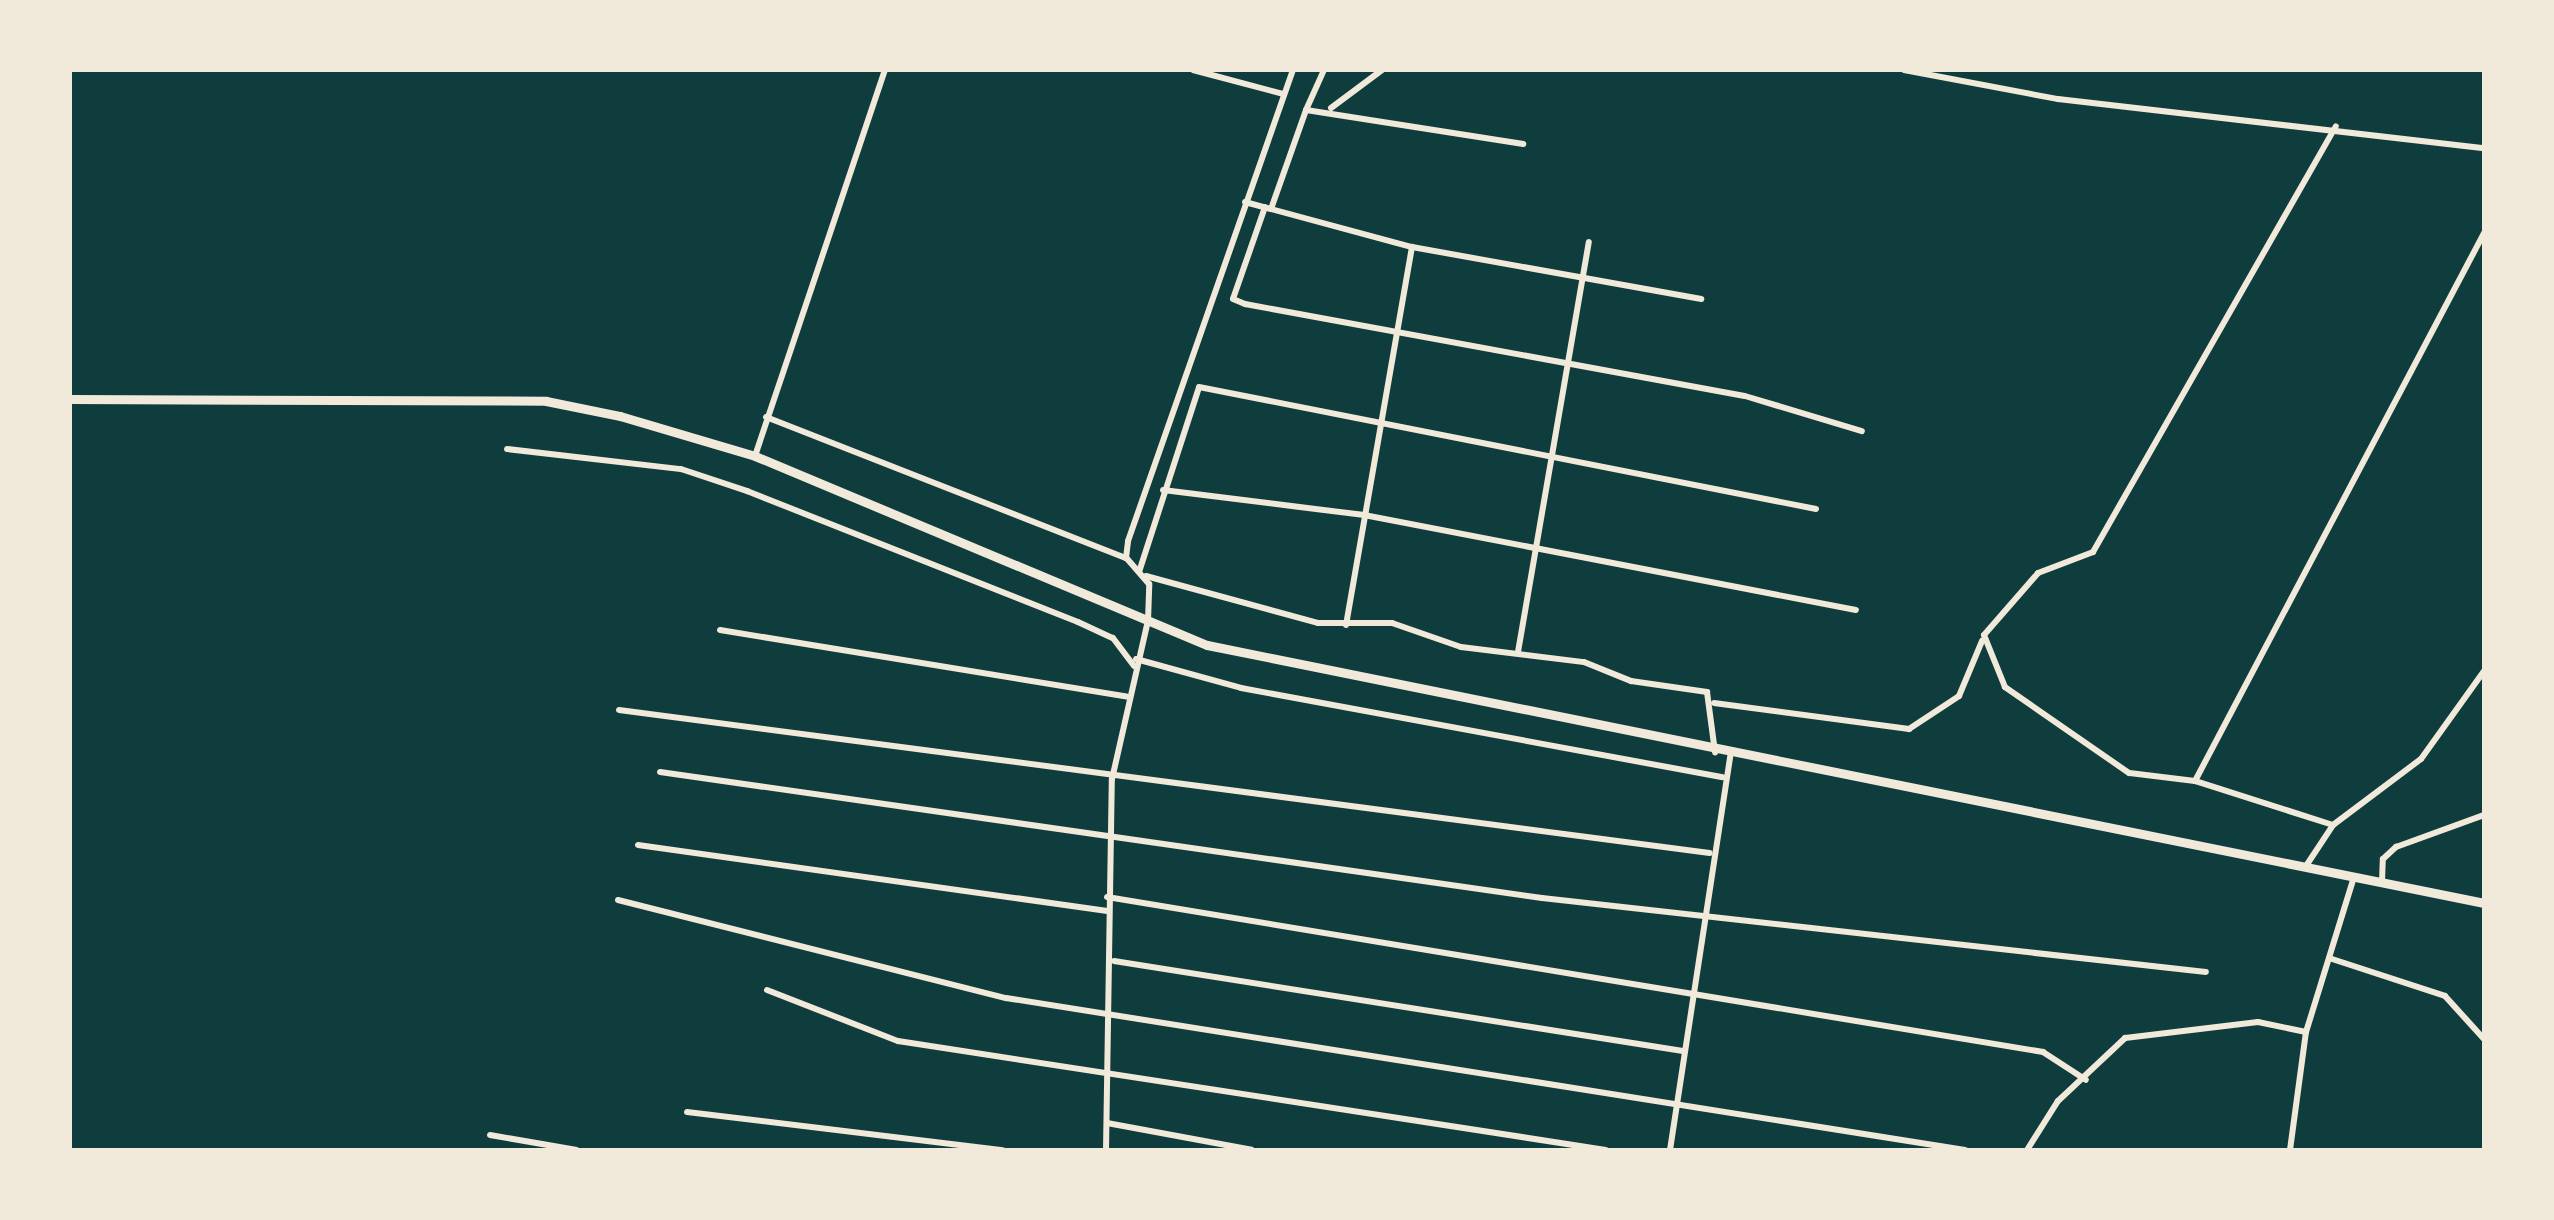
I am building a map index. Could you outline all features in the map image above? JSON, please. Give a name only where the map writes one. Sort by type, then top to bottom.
[{"type":"main road","points":[[70,399],[546,401],[755,456],[1148,622],[1341,677],[2484,903]]},
{"type":"street","points":[[755,456],[885,70]]},
{"type":"street","points":[[1192,70],[1284,94]]},
{"type":"street","points":[[1126,558],[1144,481],[1292,70]]},
{"type":"street","points":[[1324,70],[1233,298],[1744,396],[1862,432]]},
{"type":"street","points":[[1330,109],[1382,70]]},
{"type":"street","points":[[1904,70],[2058,100],[2336,126],[2484,148]]},
{"type":"street","points":[[1306,110],[1330,109],[1523,144]]},
{"type":"street","points":[[766,418],[1126,558],[1142,574],[1346,624],[1392,624],[1461,648],[1518,652],[1690,687],[1714,702],[1909,730],[1959,696],[1984,635],[2038,573],[2093,552],[2336,126]]},
{"type":"street","points":[[1245,202],[1412,247],[1701,299]]},
{"type":"street","points":[[2195,781],[2484,233]]},
{"type":"street","points":[[1518,652],[1531,548],[1589,242]]},
{"type":"street","points":[[1346,624],[1412,247]]},
{"type":"street","points":[[1106,1150],[1108,1016],[1114,961],[1108,911],[1107,837],[1114,768],[1127,696],[1148,622],[1142,574],[1163,490],[1199,386],[1816,508]]},
{"type":"street","points":[[507,449],[681,469],[747,490],[1114,638],[1135,663],[1242,688],[1723,777]]},
{"type":"street","points":[[1163,490],[1364,516],[1856,610]]},
{"type":"street","points":[[720,630],[1127,696]]},
{"type":"street","points":[[1984,635],[2005,687],[2100,755],[2147,780],[2195,781],[2333,825]]},
{"type":"street","points":[[2306,866],[2333,825],[2420,759],[2484,671]]},
{"type":"street","points":[[1714,702],[1716,752]]},
{"type":"street","points":[[619,710],[1092,775],[1114,768],[1710,853]]},
{"type":"street","points":[[1670,1150],[1710,853],[1730,756]]},
{"type":"street","points":[[660,772],[1107,837],[1701,916],[2206,972]]},
{"type":"street","points":[[2382,884],[2383,859],[2396,847],[2484,815]]},
{"type":"street","points":[[638,844],[1108,911]]},
{"type":"street","points":[[2290,1150],[2306,1032],[2354,877]]},
{"type":"street","points":[[1108,897],[2043,1052],[2086,1080]]},
{"type":"street","points":[[618,900],[1108,1016],[1678,1100],[1964,1150]]},
{"type":"street","points":[[2329,958],[2445,996],[2484,1039]]},
{"type":"street","points":[[1114,961],[1683,1051]]},
{"type":"street","points":[[767,990],[898,1040],[1079,1075],[1107,1069],[1606,1150]]},
{"type":"street","points":[[2027,1150],[2058,1101],[2086,1080],[2125,1038],[2258,1022],[2306,1032]]},
{"type":"street","points":[[687,1112],[1003,1150]]},
{"type":"street","points":[[1107,1123],[1252,1150]]},
{"type":"street","points":[[490,1135],[577,1150]]}]
